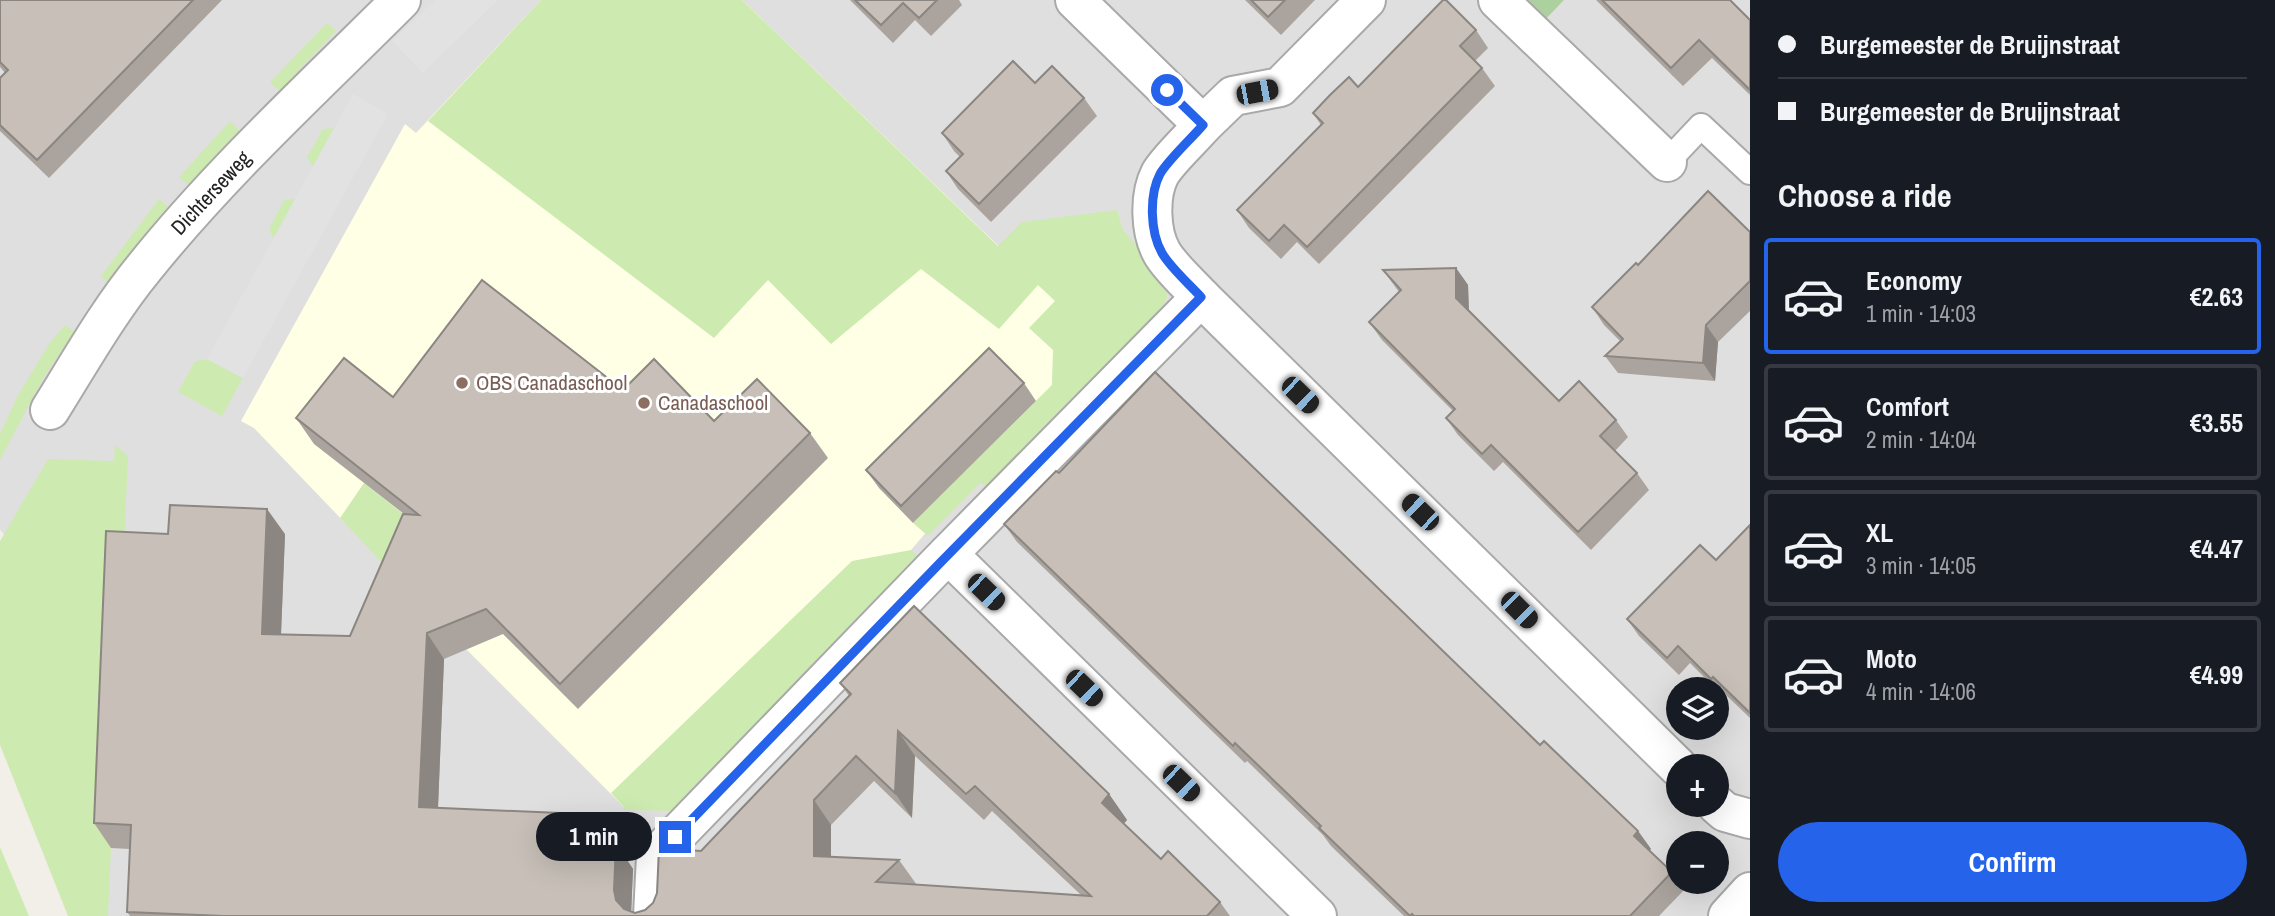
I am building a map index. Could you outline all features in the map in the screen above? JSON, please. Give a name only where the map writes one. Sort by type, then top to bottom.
[{"type":"street","name":"Dichterseweg","points":[[50,410],[91,342],[151,260],[210,191],[401,0]]},
{"type":"street","points":[[1075,0],[1203,125]]},
{"type":"street","points":[[1366,0],[1280,87],[1233,96],[1203,125],[1161,173],[1154,192],[1153,212],[1155,232],[1162,253],[1201,297],[1666,755]]},
{"type":"street","points":[[1498,0],[1667,162]]},
{"type":"street","points":[[653,916],[656,856],[1201,297]]},
{"type":"street","points":[[948,554],[1317,916]]},
{"type":"street","points":[[1729,813],[1750,819]]},
{"type":"street","points":[[1728,916],[1750,892]]},
{"type":"lane","points":[[1667,162],[1701,126],[1750,173]]},
{"type":"shaded area","points":[[0,0],[1750,0],[1750,916],[83,916],[75,606],[0,530]]},
{"type":"shaded area","points":[[435,0],[498,0],[423,73],[392,41]]},
{"type":"shaded area","name":"Canadaschool","points":[[541,0],[742,0],[1056,301],[1052,385],[911,550],[624,807],[466,649],[254,428],[241,421],[405,124],[416,133]]},
{"type":"shaded area","points":[[353,94],[388,114],[243,378],[207,359]]},
{"type":"green space","points":[[541,0],[742,0],[998,246],[1022,222],[1117,210],[1123,230],[1165,278],[1167,297],[1164,306],[988,489],[981,482],[928,536],[913,523],[1052,385],[1053,350],[1029,328],[1055,301],[1038,285],[999,329],[921,269],[831,344],[768,280],[714,338],[428,121]]},
{"type":"green space","points":[[1517,0],[1564,0],[1541,24]]},
{"type":"green space","points":[[327,23],[336,31],[279,91],[270,82]]},
{"type":"green space","points":[[230,121],[240,131],[189,186],[179,177]]},
{"type":"green space","points":[[334,128],[313,167],[307,157],[323,129]]},
{"type":"green space","points":[[159,199],[170,208],[111,285],[101,276]]},
{"type":"green space","points":[[295,199],[274,239],[269,229],[284,200]]},
{"type":"green space","points":[[65,325],[75,332],[45,375],[0,460],[0,434],[18,395],[49,344]]},
{"type":"green space","points":[[207,359],[243,378],[222,416],[178,392],[195,361]]},
{"type":"green space","points":[[115,445],[128,456],[108,916],[68,916],[0,745],[0,541],[48,459],[114,461]]},
{"type":"green space","points":[[364,483],[477,572],[402,584],[340,518]]},
{"type":"green space","points":[[911,550],[921,559],[680,811],[624,810],[611,793],[852,561]]},
{"type":"green space","points":[[0,847],[29,916],[0,916]]},
{"type":"building","points":[[0,0],[193,0],[37,160],[0,125],[0,78],[8,70],[0,62]]},
{"type":"building","points":[[855,0],[937,0],[919,18],[903,3],[881,25]]},
{"type":"building","points":[[1251,0],[1285,0],[1268,17]]},
{"type":"building","points":[[1443,0],[1476,30],[1460,46],[1482,68],[1307,247],[1284,225],[1269,241],[1237,210],[1323,123],[1313,113],[1330,95],[1349,77],[1358,87]]},
{"type":"building","points":[[1602,0],[1730,0],[1750,20],[1750,90],[1699,40],[1671,68]]},
{"type":"building","points":[[1013,61],[1035,83],[1052,66],[1084,98],[979,204],[946,171],[963,154],[942,133]]},
{"type":"building","points":[[1708,191],[1750,232],[1750,281],[1706,325],[1703,363],[1605,356],[1623,339],[1592,307],[1636,263],[1638,265]]},
{"type":"building","points":[[1456,268],[1456,298],[1559,401],[1579,381],[1616,420],[1600,436],[1637,473],[1578,532],[1491,445],[1482,454],[1446,418],[1455,409],[1369,322],[1401,290],[1383,270]]},
{"type":"building","points":[[482,280],[623,390],[654,359],[714,421],[757,379],[810,433],[560,684],[486,609],[427,633],[419,807],[606,815],[604,843],[616,844],[616,900],[624,909],[635,913],[645,910],[653,903],[657,893],[659,848],[701,851],[851,694],[840,683],[914,606],[1109,794],[1102,803],[1161,859],[1168,851],[1220,902],[1207,916],[224,916],[127,912],[131,825],[94,823],[106,531],[168,534],[170,505],[267,509],[262,634],[350,636],[403,514],[419,515],[296,418],[344,358],[393,397]],"holes":[[[898,731],[966,794],[975,786],[1091,896],[876,882],[899,860],[814,856],[814,800],[856,756],[895,793]]]},
{"type":"building","points":[[989,348],[1024,383],[901,506],[866,470]]},
{"type":"building","points":[[1155,372],[1540,745],[1544,741],[1638,831],[1634,836],[1666,866],[1666,878],[1630,916],[1410,916],[1319,828],[1321,826],[1235,743],[1233,746],[1004,524],[1056,471],[1059,473]]},
{"type":"building","points":[[1750,525],[1750,713],[1729,693],[1729,677],[1709,677],[1678,646],[1667,658],[1627,619],[1700,545],[1716,560]]},
{"type":"place","name":"OBS Canadaschool","points":[[462,383]]},
{"type":"place","name":"Canadaschool","points":[[644,403]]},
{"type":"route","points":[[675,837],[1201,297],[1162,253],[1155,232],[1154,192],[1161,173],[1203,125],[1167,90]]}]
